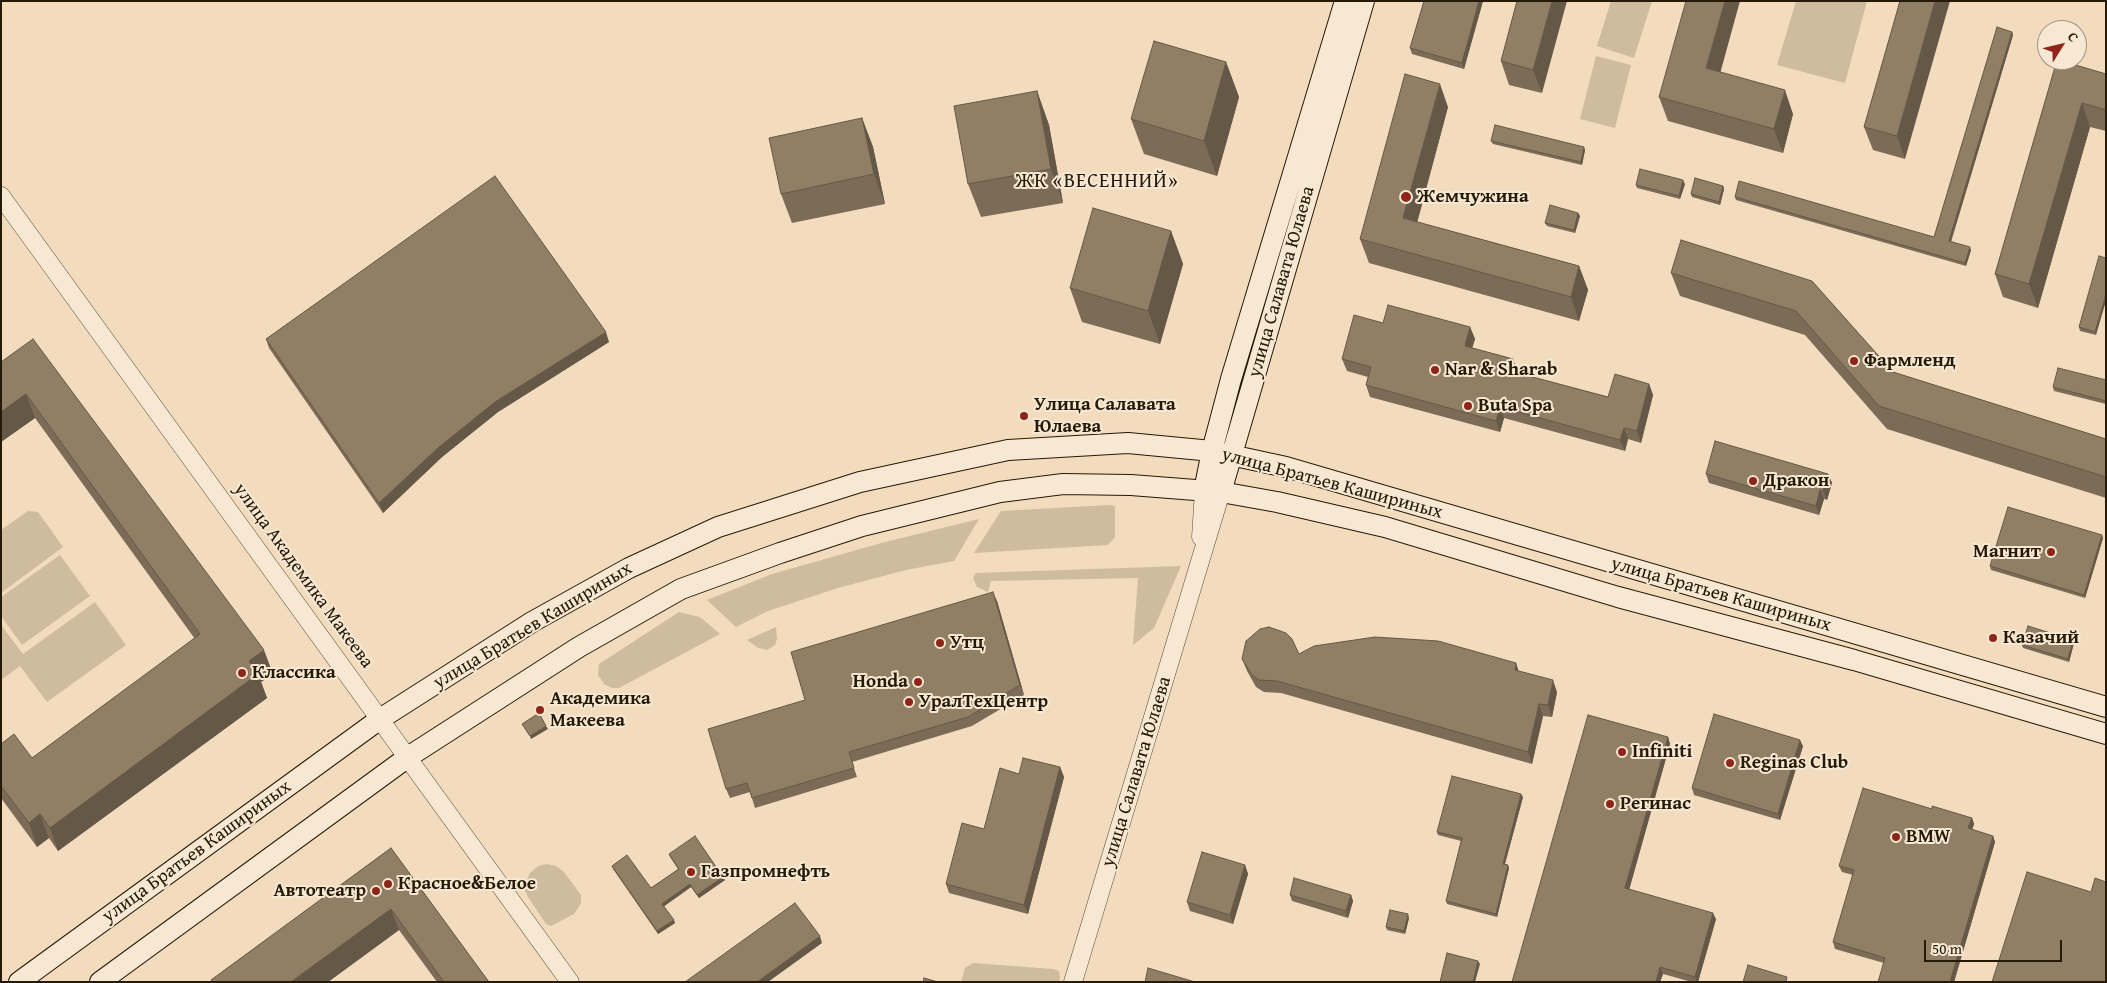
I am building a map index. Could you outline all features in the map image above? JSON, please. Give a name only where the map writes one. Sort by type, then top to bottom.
[{"type":"main road","name":"улица Салавата Юлаева","points":[[1222,454],[1234,370],[1345,1]]},
{"type":"main road","name":"улица Салавата Юлаева","points":[[1213,492],[1222,454],[1364,1]]},
{"type":"main road","name":"улица Братьев Кашириных","points":[[19,982],[380,719],[532,622],[629,568],[718,528],[860,482],[1008,450],[1046,446],[1128,444],[1222,454],[1286,467],[2106,707]]},
{"type":"main road","name":"улица Братьев Кашириных","points":[[100,982],[408,757],[579,648],[681,589],[780,552],[862,526],[1000,492],[1063,484],[1131,485],[1213,492],[1276,502],[1385,527],[1618,597],[1854,660],[2106,734]]},
{"type":"main road","points":[[1501,562],[1509,533]]},
{"type":"street","name":"улица Академика Макеева","points":[[1,196],[570,982]]},
{"type":"street","name":"улица Салавата Юлаева","points":[[1074,982],[1201,562],[1213,492]]},
{"type":"shaded area","points":[[1611,1],[1652,1],[1634,58],[1597,46]]},
{"type":"shaded area","points":[[1796,1],[1867,1],[1845,83],[1777,65]]},
{"type":"shaded area","points":[[1596,56],[1631,65],[1615,128],[1580,119]]},
{"type":"shaded area","points":[[1115,506],[1115,537],[1108,545],[974,553],[1001,511]]},
{"type":"shaded area","points":[[28,511],[38,512],[63,547],[1,593],[1,530]]},
{"type":"shaded area","points":[[979,519],[954,561],[906,570],[838,588],[768,611],[736,627],[707,600],[772,574],[885,542]]},
{"type":"shaded area","points":[[60,555],[90,596],[22,645],[1,616],[1,597]]},
{"type":"shaded area","points":[[1181,566],[1154,628],[1133,645],[1138,578],[991,581],[988,592],[977,587],[973,578],[976,573]]},
{"type":"shaded area","points":[[95,602],[126,645],[47,702],[20,666],[1,680],[1,625],[23,654]]},
{"type":"shaded area","points":[[679,612],[700,617],[720,634],[619,688],[612,688],[604,684],[598,675],[599,664]]},
{"type":"shaded area","points":[[776,627],[777,639],[775,645],[767,650],[758,648],[747,640]]},
{"type":"shaded area","points":[[547,864],[556,866],[564,872],[581,895],[581,903],[574,914],[551,926],[546,924],[524,888],[530,873],[538,866]]},
{"type":"shaded area","points":[[973,963],[1053,969],[1059,971],[1060,978],[1059,982],[961,982],[965,968]]},
{"type":"building","points":[[1424,1],[1479,1],[1462,63],[1410,48]]},
{"type":"building","points":[[1517,1],[1552,1],[1533,70],[1501,61]]},
{"type":"building","points":[[1686,1],[1725,1],[1706,68],[1785,90],[1774,129],[1659,97]]},
{"type":"building","points":[[1900,1],[1935,1],[1897,136],[1864,127]]},
{"type":"building","points":[[1997,27],[2012,32],[1949,241],[1970,247],[1965,263],[1735,197],[1739,181],[1934,237]]},
{"type":"building","points":[[1154,41],[1226,62],[1204,141],[1131,119]]},
{"type":"building","points":[[2087,68],[2106,74],[2106,110],[2082,103],[2029,284],[1995,274],[2054,70],[2087,70]]},
{"type":"building","points":[[1405,74],[1440,84],[1403,218],[1579,266],[1571,297],[1360,239]]},
{"type":"building","points":[[1037,91],[1051,169],[968,184],[954,106]]},
{"type":"building","points":[[862,118],[874,174],[781,194],[769,138]]},
{"type":"building","points":[[1495,125],[1584,147],[1581,162],[1491,141]]},
{"type":"building","points":[[1640,169],[1683,180],[1679,196],[1636,185]]},
{"type":"building","points":[[495,176],[606,332],[495,402],[438,448],[379,503],[266,339]]},
{"type":"building","points":[[1695,178],[1723,186],[1719,202],[1691,194]]},
{"type":"building","points":[[1550,205],[1578,213],[1574,230],[1545,223]]},
{"type":"building","points":[[1093,208],[1171,231],[1148,311],[1070,288]]},
{"type":"building","points":[[1681,240],[1812,281],[1893,372],[2106,439],[2106,477],[1879,406],[1796,311],[1671,273]]},
{"type":"building","points":[[2099,256],[2106,258],[2106,294],[2095,332],[2079,327]]},
{"type":"building","points":[[1388,305],[1470,327],[1465,346],[1513,359],[1510,371],[1608,397],[1615,374],[1649,384],[1637,431],[1624,428],[1620,440],[1500,407],[1496,421],[1366,385],[1371,367],[1342,359],[1354,315],[1383,323]]},
{"type":"building","points":[[33,339],[264,650],[249,661],[258,674],[50,828],[40,814],[29,823],[1,786],[1,744],[14,734],[32,758],[200,634],[26,394],[1,412],[1,362]]},
{"type":"building","points":[[2058,368],[2106,380],[2106,401],[2053,387]]},
{"type":"building","points":[[1715,441],[1828,474],[1823,491],[1820,490],[1816,506],[1706,474]]},
{"type":"building","points":[[2008,507],[2102,535],[2084,595],[1990,566]]},
{"type":"building","name":"УралТехЦентр","points":[[993,592],[1020,685],[968,717],[849,752],[854,768],[752,798],[747,783],[726,789],[708,729],[805,700],[791,652]]},
{"type":"building","points":[[2028,626],[2073,640],[2068,659],[2022,645]]},
{"type":"building","points":[[1269,627],[1286,633],[1292,639],[1299,654],[1314,646],[1375,637],[1438,641],[1516,663],[1515,670],[1553,680],[1548,705],[1539,704],[1528,752],[1277,681],[1259,680],[1252,675],[1242,659],[1246,641],[1260,629]]},
{"type":"building","points":[[539,713],[546,726],[530,736],[522,724]]},
{"type":"building","points":[[1714,714],[1800,740],[1778,814],[1692,788]]},
{"type":"building","name":"Регинас","points":[[1588,715],[1668,737],[1625,888],[1713,913],[1695,977],[1660,967],[1656,982],[1512,982]]},
{"type":"building","points":[[1023,758],[1060,767],[1024,905],[946,884],[962,823],[984,829],[1000,768],[1019,774]]},
{"type":"building","points":[[1452,776],[1521,794],[1503,864],[1508,865],[1496,914],[1446,901],[1462,838],[1437,832]]},
{"type":"building","points":[[1863,788],[1932,809],[1932,806],[1972,818],[1968,828],[1993,836],[1950,982],[1878,982],[1885,958],[1833,942],[1854,870],[1839,866]]},
{"type":"building","points":[[695,836],[723,877],[697,895],[690,884],[662,904],[674,920],[657,931],[612,866],[627,855],[651,888],[679,869],[669,854]]},
{"type":"building","points":[[391,848],[489,982],[444,982],[391,909],[291,982],[212,982],[211,980]]},
{"type":"building","points":[[1202,852],[1245,865],[1230,915],[1187,902]]},
{"type":"building","points":[[2027,872],[2091,892],[2095,878],[2106,882],[2106,982],[1992,982]]},
{"type":"building","points":[[1294,878],[1351,895],[1346,911],[1290,895]]},
{"type":"building","points":[[795,903],[820,936],[757,982],[685,982]]},
{"type":"building","points":[[1390,910],[1408,914],[1404,931],[1386,927]]},
{"type":"building","points":[[1447,953],[1478,961],[1473,982],[1440,982]]},
{"type":"building","points":[[1748,965],[1787,977],[1786,982],[1743,982]]},
{"type":"building","points":[[1148,968],[1195,982],[1145,982]]},
{"type":"building","points":[[924,978],[938,982],[923,982]]},
{"type":"place","name":"Жемчужина","points":[[1406,197]]},
{"type":"place","name":"Фармленд","points":[[1854,361]]},
{"type":"place","name":"Nar & Sharab","points":[[1435,370]]},
{"type":"place","name":"Buta Spa","points":[[1468,406]]},
{"type":"place","name":"Улица Салавата Юлаева","points":[[1024,416]]},
{"type":"place","name":"Дракон","points":[[1753,481]]},
{"type":"place","name":"Магнит","points":[[2051,552]]},
{"type":"place","name":"Казачий","points":[[1993,638]]},
{"type":"place","name":"Утц","points":[[940,643]]},
{"type":"place","name":"Классика","points":[[242,673]]},
{"type":"place","name":"Honda","points":[[918,682]]},
{"type":"place","name":"УралТехЦентр","points":[[909,702]]},
{"type":"place","name":"Академика Макеева","points":[[540,710]]},
{"type":"place","name":"Infiniti","points":[[1622,752]]},
{"type":"place","name":"Reginas Club","points":[[1730,763]]},
{"type":"place","name":"Регинас","points":[[1610,804]]},
{"type":"place","name":"BMW","points":[[1896,837]]},
{"type":"place","name":"Газпромнефть","points":[[691,872]]},
{"type":"place","name":"Красное&Белое","points":[[388,884]]},
{"type":"place","name":"Автотеатр","points":[[376,891]]},
{"type":"district","name":"ЖК «ВЕСЕННИЙ»","points":[[1097,182]]}]
